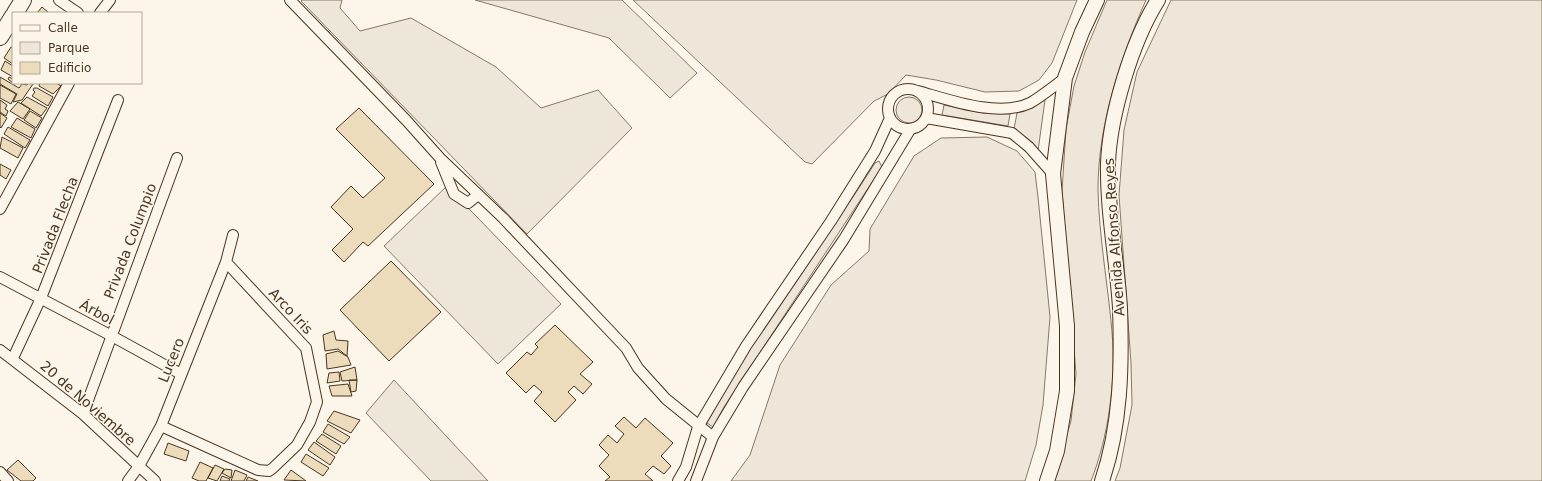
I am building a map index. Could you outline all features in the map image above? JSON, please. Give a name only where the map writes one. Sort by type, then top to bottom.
[{"type":"main road","points":[[16,12],[23,0]]},
{"type":"main road","points":[[1046,481],[1057,451],[1067,391],[1067,326],[1053,174],[1065,78],[1082,32],[1097,0]]},
{"type":"main road","name":"Avenida Alfonso Reyes","points":[[1102,481],[1115,432],[1120,391],[1120,307],[1108,179],[1109,148],[1117,109],[1134,47],[1158,0]]},
{"type":"main road","points":[[0,37],[12,18]]},
{"type":"street","points":[[59,0],[77,12]]},
{"type":"street","points":[[101,12],[110,0]]},
{"type":"street","points":[[290,0],[401,114],[440,158],[479,197],[503,218],[626,348],[638,368],[666,399],[698,427],[713,437]]},
{"type":"street","points":[[678,481],[686,467],[698,427],[746,346],[831,221],[875,151],[890,118],[889,103],[897,92],[904,89],[918,91],[981,108],[1015,107],[1029,103],[1065,78]]},
{"type":"street","points":[[0,209],[68,84]]},
{"type":"street","points":[[696,481],[713,437],[743,387],[844,239],[910,130],[921,124],[926,118],[928,111],[927,103],[918,91]]},
{"type":"street","name":"Privada Flecha","points":[[14,358],[41,298],[118,100]]},
{"type":"street","points":[[890,118],[900,128],[910,130]]},
{"type":"street","points":[[926,118],[1012,134],[1030,147],[1053,174]]},
{"type":"street","name":"Privada Columpio","points":[[83,414],[110,335],[177,158]]},
{"type":"street","points":[[440,158],[454,194],[468,203],[479,197]]},
{"type":"street","name":"Lucero","points":[[128,481],[139,466],[161,426],[226,262],[233,236]]},
{"type":"street","name":"Arco Iris","points":[[161,426],[258,470],[266,471],[273,468],[297,445],[310,422],[317,402],[306,348],[226,262]]},
{"type":"street","name":"Árbol","points":[[0,277],[181,374]]},
{"type":"street","name":"20 de Noviembre","points":[[0,350],[14,358],[83,414],[155,481]]},
{"type":"street","points":[[0,472],[8,481]]},
{"type":"green space","points":[[633,0],[1077,0],[1052,63],[1039,80],[1019,91],[985,92],[936,80],[906,75],[888,94],[874,101],[812,164],[805,162]]},
{"type":"green space","points":[[1107,0],[1146,0],[1136,22],[1112,92],[1106,116],[1099,165],[1098,190],[1100,225],[1113,351],[1110,408],[1107,427],[1091,481],[1053,481],[1071,421],[1076,374],[1062,191],[1066,129],[1074,86],[1085,52]]},
{"type":"green space","points":[[1171,0],[1542,0],[1542,481],[1115,481],[1120,468],[1132,405],[1131,363],[1119,195],[1124,130],[1137,72]]},
{"type":"green space","points":[[909,97],[918,101],[922,110],[918,119],[909,123],[900,119],[896,110],[900,101]]},
{"type":"green space","points":[[1045,100],[1038,151],[1014,129],[1017,113]]},
{"type":"green space","points":[[944,105],[983,113],[1010,114],[1008,126],[942,115]]},
{"type":"green space","points":[[987,137],[1017,151],[1035,172],[1038,197],[1050,317],[1043,405],[1036,445],[1025,481],[731,481],[750,455],[780,365],[831,285],[869,251],[870,229],[914,156],[941,138]]},
{"type":"green space","points":[[879,161],[882,167],[724,407],[713,427],[707,423],[745,356],[875,163]]},
{"type":"shaded area","points":[[342,0],[340,8],[360,31],[411,18],[496,67],[541,108],[598,90],[632,128],[527,234],[301,1]]},
{"type":"shaded area","points":[[475,0],[622,0],[697,73],[670,98],[609,38]]},
{"type":"shaded area","points":[[447,186],[561,304],[498,364],[384,246]]},
{"type":"shaded area","points":[[394,380],[488,481],[431,481],[366,413]]},
{"type":"building","points":[[42,7],[48,12],[38,12]]},
{"type":"building","points":[[11,47],[12,48],[12,63],[4,58]]},
{"type":"building","points":[[5,61],[12,65],[12,76],[1,70]]},
{"type":"building","points":[[0,77],[19,88],[22,84],[33,84],[22,100],[13,102],[17,94],[0,84]]},
{"type":"building","points":[[9,77],[12,78],[12,82],[8,79]]},
{"type":"building","points":[[40,84],[58,84],[61,86],[53,94],[39,86]]},
{"type":"building","points":[[0,85],[16,94],[11,104],[0,98]]},
{"type":"building","points":[[34,88],[37,88],[53,97],[48,106],[32,96],[35,92],[33,90]]},
{"type":"building","points":[[27,97],[47,108],[41,116],[21,103]]},
{"type":"building","points":[[0,100],[7,105],[5,109],[8,111],[6,116],[0,112]]},
{"type":"building","points":[[18,102],[30,109],[23,119],[10,111]]},
{"type":"building","points":[[359,108],[434,184],[368,246],[363,242],[344,262],[332,250],[353,229],[331,207],[351,186],[363,198],[385,178],[336,129]]},
{"type":"building","points":[[30,111],[42,118],[36,128],[24,120]]},
{"type":"building","points":[[0,113],[7,118],[1,128],[0,127]]},
{"type":"building","points":[[17,118],[35,129],[31,138],[11,127]]},
{"type":"building","points":[[8,127],[30,140],[25,148],[4,134]]},
{"type":"building","points":[[2,137],[23,148],[18,158],[0,148]]},
{"type":"building","points":[[0,164],[11,170],[6,179],[0,175]]},
{"type":"building","points":[[391,261],[441,312],[389,361],[340,310]]},
{"type":"building","points":[[555,325],[593,362],[580,374],[592,384],[583,394],[574,386],[568,392],[576,400],[555,422],[534,401],[542,392],[534,385],[526,393],[506,373],[527,352],[531,355],[538,347],[535,344]]},
{"type":"building","points":[[334,331],[336,340],[348,341],[347,356],[338,349],[325,351],[323,335]]},
{"type":"building","points":[[338,351],[348,357],[351,365],[327,369],[326,354]]},
{"type":"building","points":[[355,367],[357,380],[342,381],[340,372]]},
{"type":"building","points":[[339,372],[340,381],[327,383],[329,373]]},
{"type":"building","points":[[349,380],[357,380],[356,391],[351,392]]},
{"type":"building","points":[[348,384],[352,396],[332,396],[329,386]]},
{"type":"building","points":[[334,411],[360,420],[351,433],[327,421]]},
{"type":"building","points":[[624,417],[636,428],[645,418],[673,443],[661,456],[671,466],[664,474],[653,466],[645,474],[653,481],[605,481],[610,477],[599,466],[609,455],[599,445],[608,435],[617,443],[624,434],[615,426]]},
{"type":"building","points":[[328,424],[350,437],[344,444],[323,432]]},
{"type":"building","points":[[322,434],[341,446],[336,454],[316,441]]},
{"type":"building","points":[[314,442],[335,457],[330,465],[308,450]]},
{"type":"building","points":[[168,443],[189,451],[186,461],[164,454]]},
{"type":"building","points":[[306,454],[329,468],[323,476],[301,462]]},
{"type":"building","points":[[18,460],[36,478],[33,481],[21,481],[7,470]]},
{"type":"building","points":[[200,462],[213,468],[206,481],[199,481],[192,478]]},
{"type":"building","points":[[215,465],[224,469],[217,481],[208,478]]},
{"type":"building","points":[[225,469],[232,470],[231,478],[222,473]]},
{"type":"building","points":[[235,470],[247,475],[244,481],[231,481]]},
{"type":"building","points":[[291,470],[306,481],[284,480]]},
{"type":"building","points":[[222,476],[230,479],[229,481],[220,481]]},
{"type":"building","points":[[248,477],[258,481],[246,481]]}]
